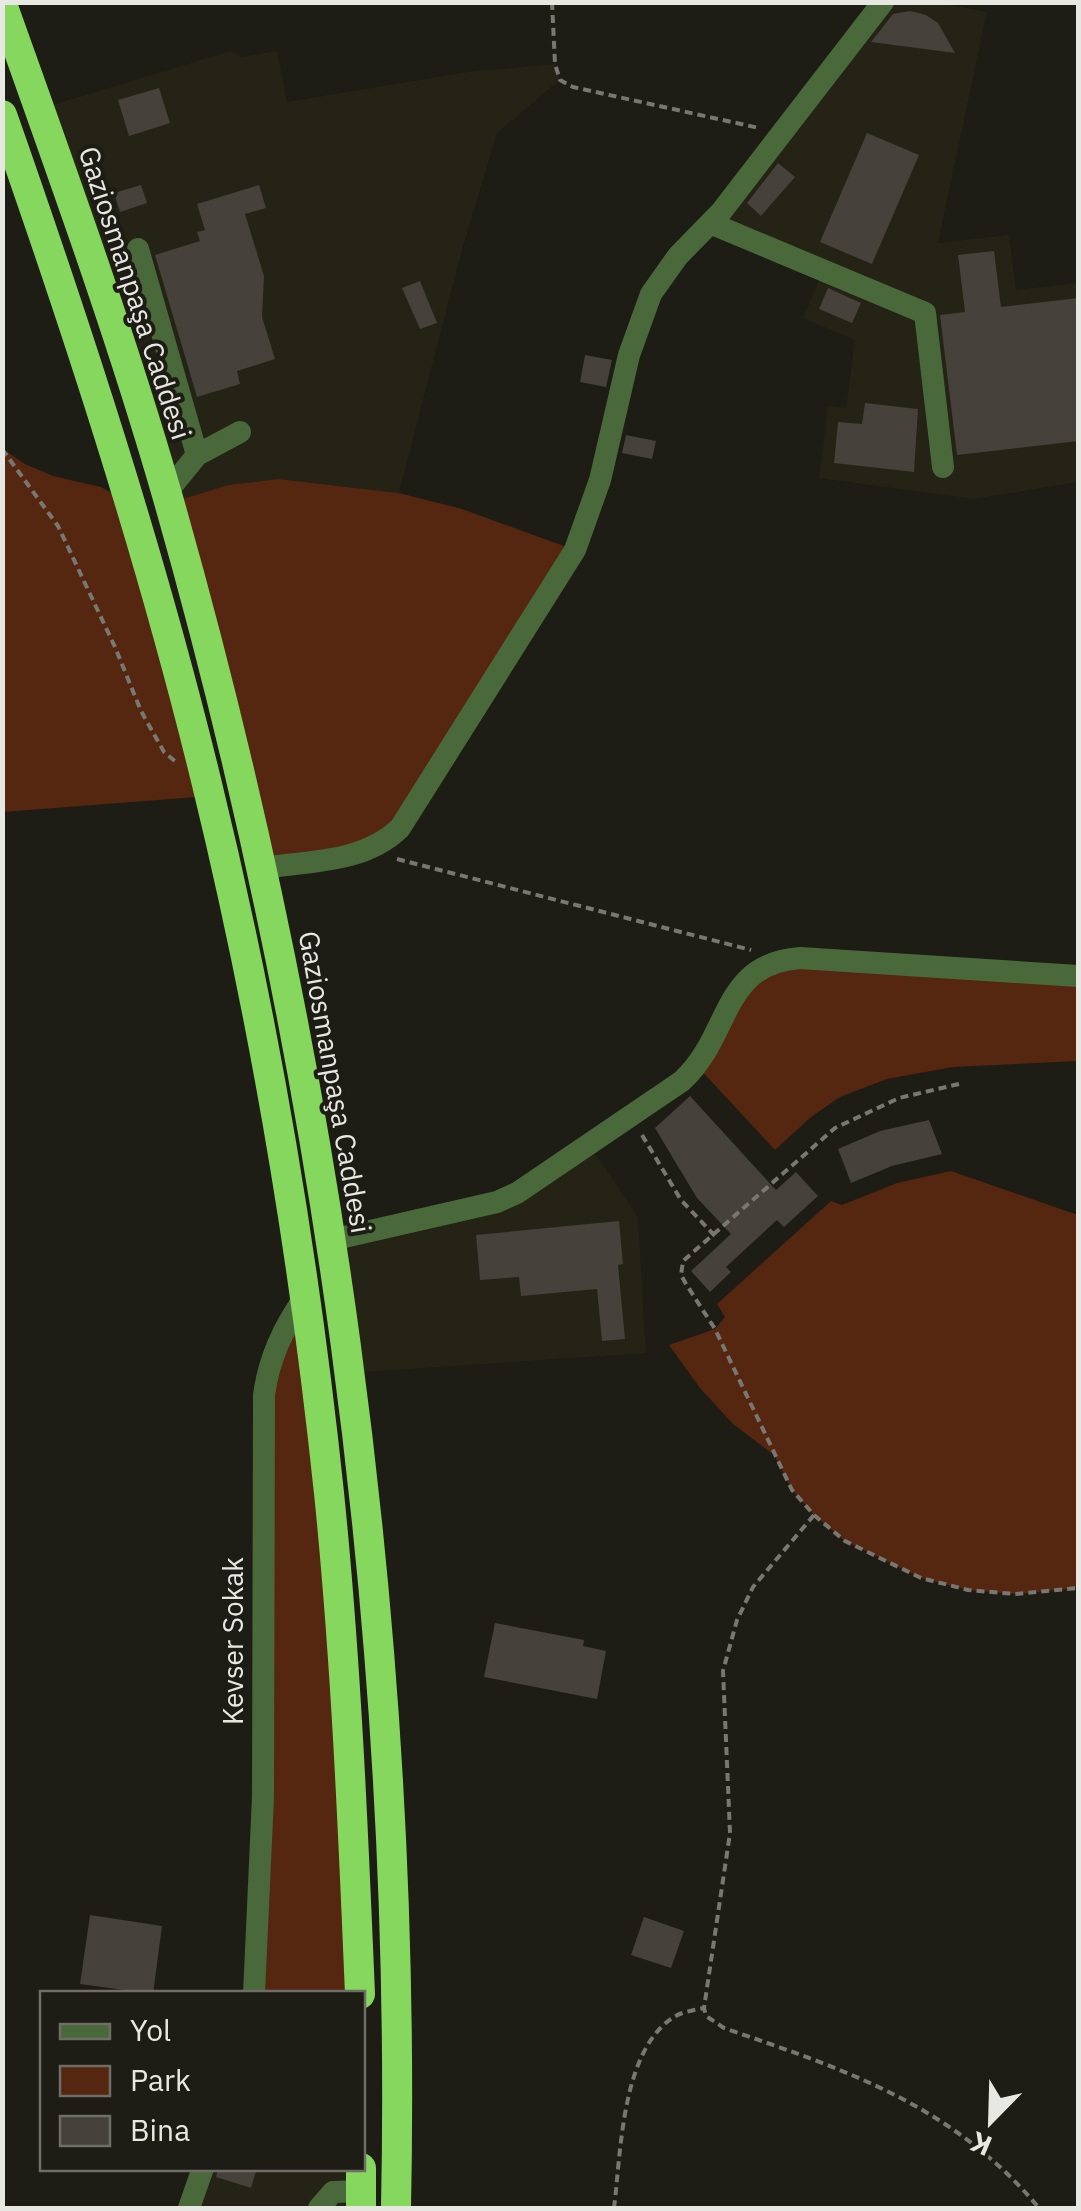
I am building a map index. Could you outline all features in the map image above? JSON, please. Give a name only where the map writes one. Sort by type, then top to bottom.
[{"type":"highway","name":"Gaziosmanpaşa Caddesi","points":[[2,4],[122,350],[166,492],[262,868],[293,1020],[331,1240],[363,1492],[384,1750],[396,2010],[396,2208]]},
{"type":"highway","points":[[2,115],[130,503],[207,782],[258,1027],[304,1298],[328,1492],[340,1631],[360,1991]]},
{"type":"street","points":[[262,868],[366,852],[384,843],[415,807],[575,550],[600,480],[642,311],[661,277],[782,135],[883,2]]},
{"type":"street","points":[[710,224],[926,314],[943,467]]},
{"type":"street","points":[[138,249],[197,454]]},
{"type":"street","points":[[166,492],[197,454],[240,432]]},
{"type":"street","points":[[331,1240],[497,1202],[534,1184],[698,1067],[732,1000],[752,972],[766,964],[784,959],[1078,976]]},
{"type":"street","name":"Kevser Sokak","points":[[254,1991],[263,1797],[264,1395],[267,1372],[281,1334],[304,1298]]},
{"type":"street","points":[[189,2208],[202,2171]]},
{"type":"street","points":[[319,2208],[333,2192],[361,2189]]},
{"type":"path","points":[[552,2],[554,64],[560,80],[573,88],[738,121],[782,135]]},
{"type":"path","points":[[2,449],[58,526],[141,711],[164,752],[190,775],[207,782]]},
{"type":"path","points":[[366,852],[784,959]]},
{"type":"path","points":[[959,1084],[899,1098],[835,1128],[683,1261],[682,1275],[716,1329],[792,1490],[814,1516],[845,1540],[921,1578],[968,1590],[1016,1594],[1078,1588]]},
{"type":"path","points":[[631,1116],[681,1200],[715,1236]]},
{"type":"path","points":[[814,1516],[753,1587],[737,1620],[723,1672],[730,1833],[704,2008],[706,2016],[724,2028],[853,2074],[920,2106],[982,2150],[1038,2208]]},
{"type":"path","points":[[614,2208],[630,2087],[643,2054],[674,2016],[704,2008]]},
{"type":"shaded area","points":[[883,3],[940,3],[987,12],[938,243],[1009,235],[1016,290],[1078,283],[1078,482],[974,499],[819,478],[828,406],[846,408],[855,340],[803,318],[823,271],[710,223]]},
{"type":"shaded area","points":[[231,51],[241,57],[277,51],[287,102],[468,72],[555,64],[560,80],[497,133],[462,250],[399,493],[278,479],[228,485],[169,503],[39,109]]},
{"type":"shaded area","points":[[590,1146],[638,1217],[646,1353],[349,1373],[331,1240],[497,1202]]},
{"type":"shaded area","points":[[202,2171],[361,2171],[361,2208],[189,2208]]},
{"type":"green space","points":[[3,449],[53,476],[101,487],[130,503],[210,796],[3,812]]},
{"type":"green space","points":[[278,479],[399,493],[462,509],[575,550],[384,843],[262,868],[169,503],[228,485]]},
{"type":"green space","points":[[766,964],[1078,976],[1078,1061],[953,1067],[887,1079],[840,1097],[775,1150],[698,1067]]},
{"type":"green space","points":[[951,1171],[1078,1215],[1078,1588],[1015,1594],[968,1590],[921,1578],[845,1541],[814,1515],[792,1490],[774,1455],[733,1424],[669,1345],[715,1329],[725,1317],[717,1304],[831,1201],[842,1205],[897,1183]]},
{"type":"green space","points":[[304,1298],[360,1991],[254,1991],[264,1395]]},
{"type":"building","points":[[910,11],[938,23],[955,53],[871,42],[893,14]]},
{"type":"building","points":[[159,88],[170,123],[129,136],[118,100]]},
{"type":"building","points":[[867,133],[919,155],[872,264],[820,242]]},
{"type":"building","points":[[778,163],[795,177],[761,216],[747,203]]},
{"type":"building","points":[[141,185],[147,203],[120,212],[114,193]]},
{"type":"building","points":[[259,185],[266,208],[245,214],[264,276],[262,317],[275,359],[237,371],[240,384],[197,397],[155,255],[200,241],[197,232],[205,230],[197,204]]},
{"type":"building","points":[[994,251],[1001,307],[1078,298],[1078,441],[957,455],[940,315],[965,312],[958,255]]},
{"type":"building","points":[[420,281],[437,323],[420,329],[402,288]]},
{"type":"building","points":[[828,288],[861,303],[852,323],[819,309]]},
{"type":"building","points":[[585,355],[612,360],[606,387],[580,382]]},
{"type":"building","points":[[865,403],[918,409],[914,472],[834,463],[838,422],[862,424]]},
{"type":"building","points":[[626,435],[656,441],[652,459],[622,453]]},
{"type":"building","points":[[690,1096],[776,1190],[796,1172],[818,1196],[784,1227],[777,1220],[726,1267],[731,1272],[710,1292],[691,1271],[731,1234],[697,1198],[655,1128]]},
{"type":"building","points":[[929,1120],[942,1154],[892,1166],[851,1183],[838,1149],[880,1131]]},
{"type":"building","points":[[619,1221],[623,1264],[618,1265],[625,1339],[602,1341],[597,1289],[521,1296],[519,1277],[480,1280],[476,1235]]},
{"type":"building","points":[[495,1623],[584,1640],[583,1646],[606,1651],[597,1699],[484,1677]]},
{"type":"building","points":[[90,1915],[162,1926],[153,1991],[80,1984]]},
{"type":"building","points":[[644,1917],[684,1931],[671,1968],[631,1955]]},
{"type":"building","points":[[217,2171],[256,2171],[251,2188],[216,2177]]}]
